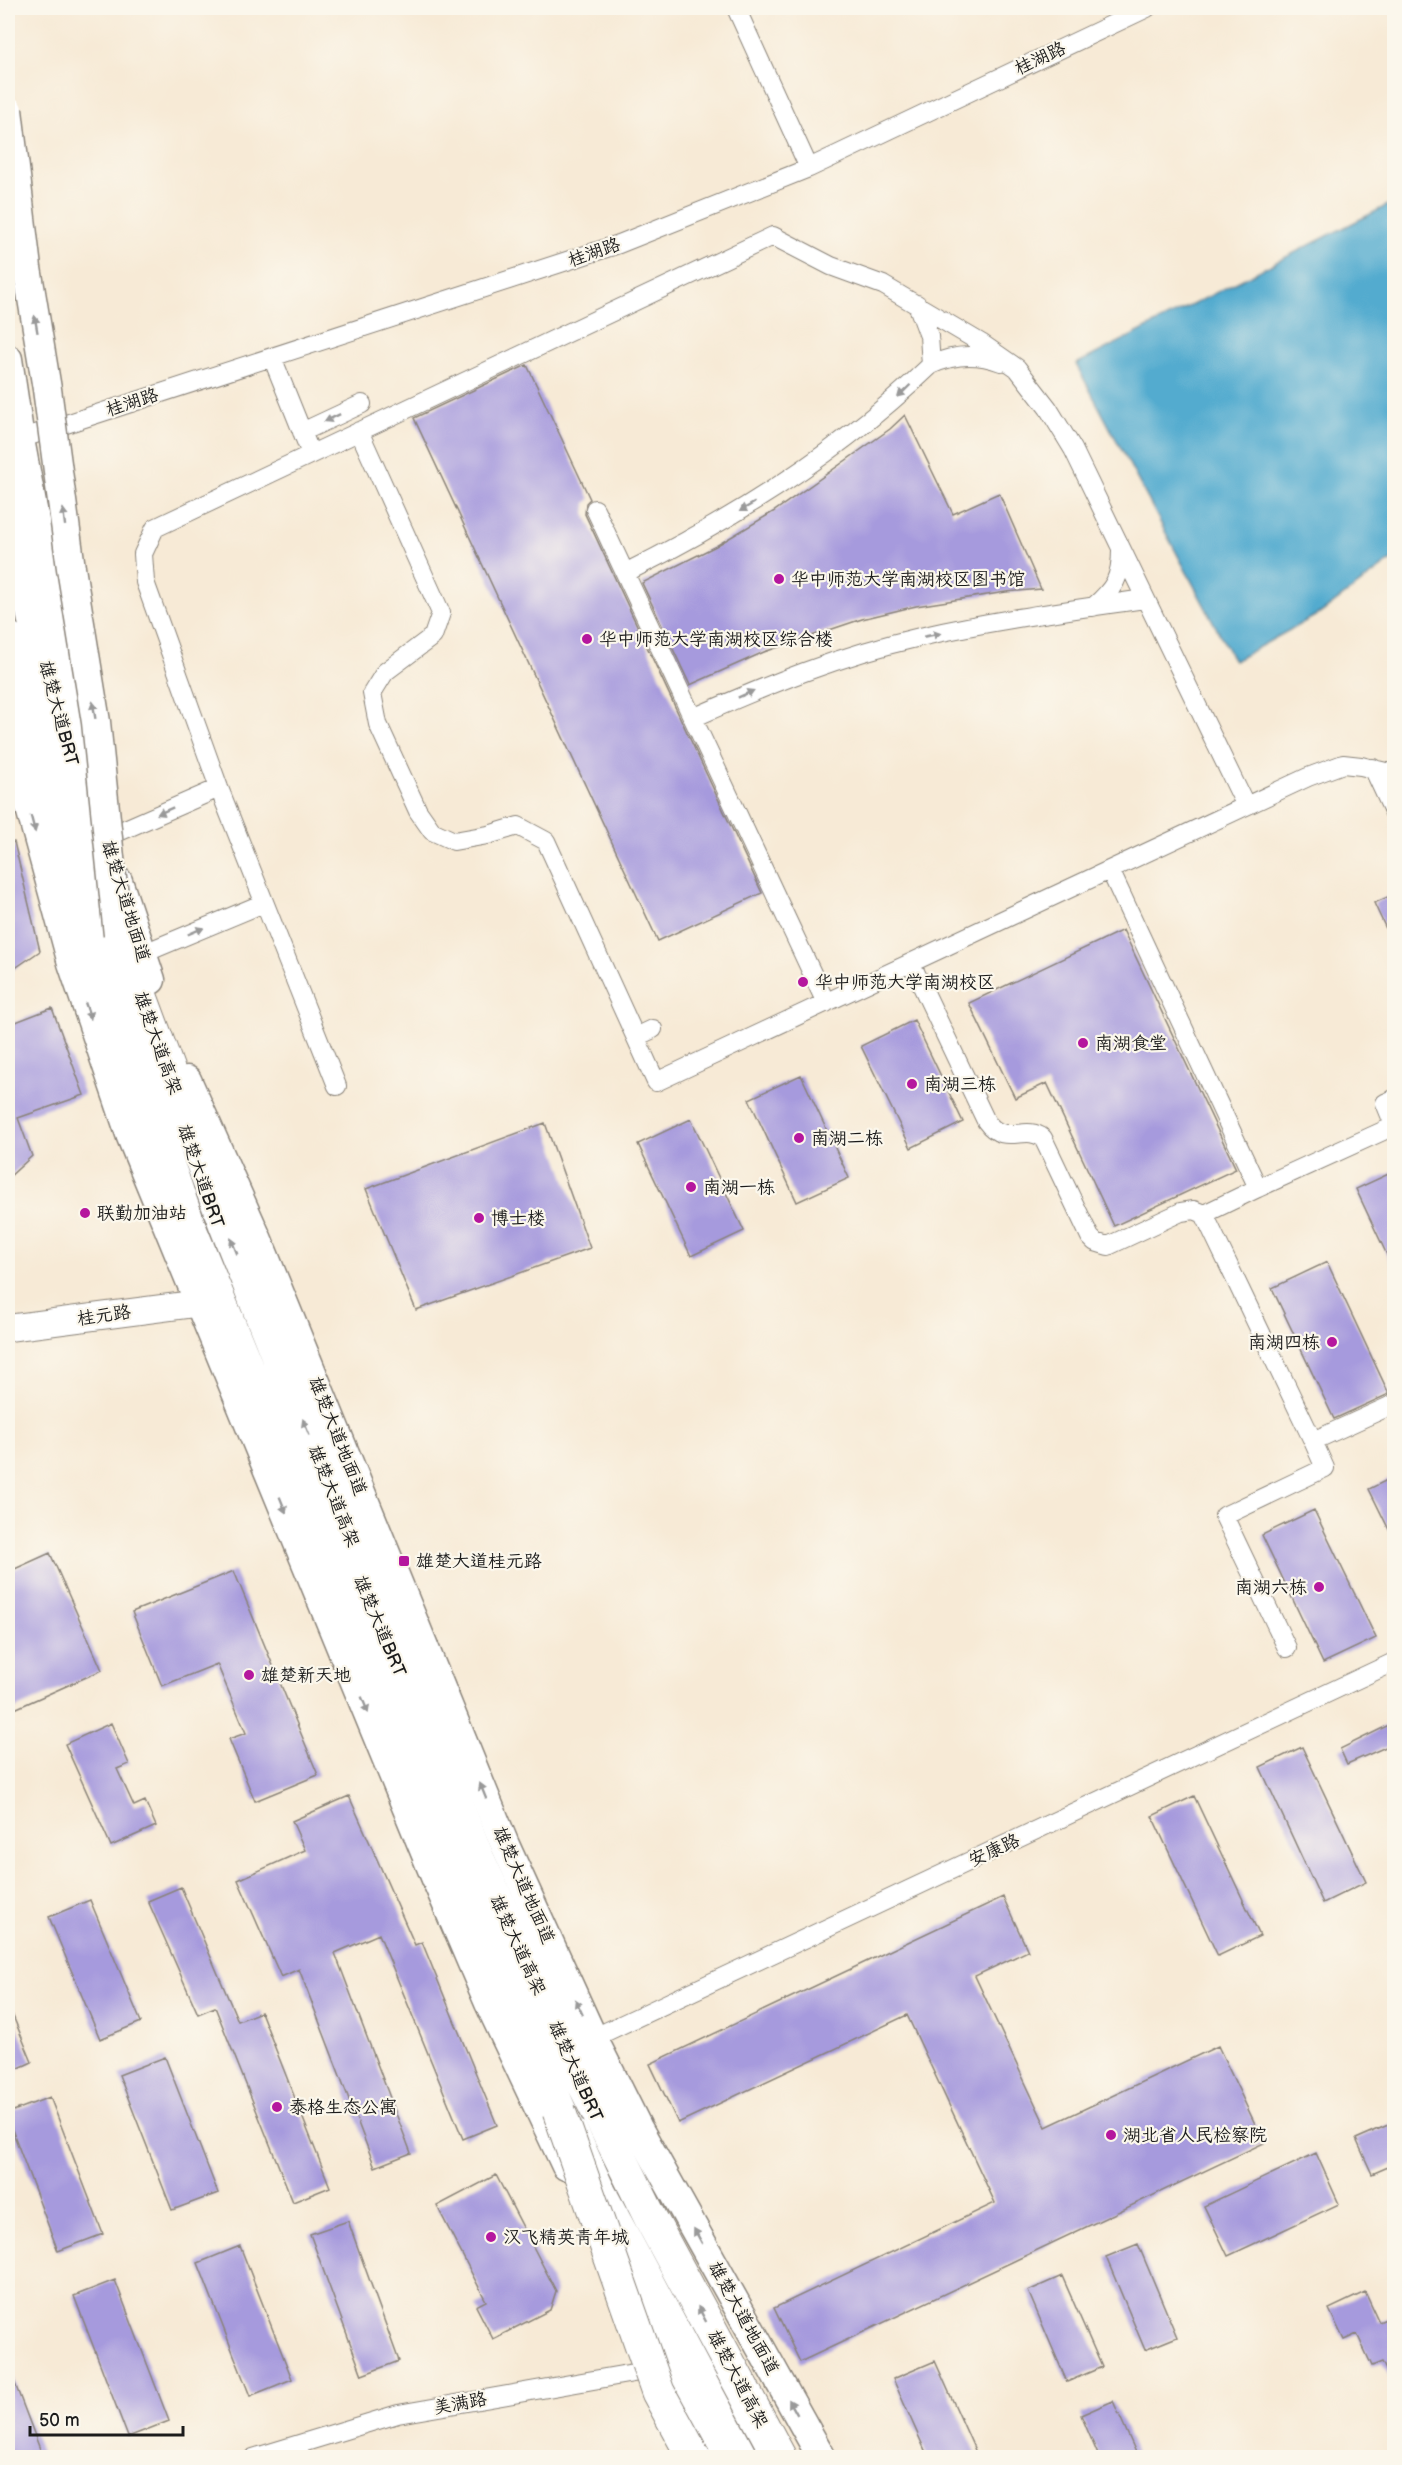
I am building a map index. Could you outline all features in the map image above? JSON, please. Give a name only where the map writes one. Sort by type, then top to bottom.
[{"type":"highway","name":"雄楚大道高架","points":[[8,488],[16,540],[55,709],[130,944],[226,1226],[478,1858],[568,2052],[651,2219],[780,2457]]},
{"type":"highway","name":"雄楚大道高架","points":[[8,638],[22,700],[94,952],[190,1228],[454,1873],[568,2114],[624,2241],[739,2442]]},
{"type":"highway","points":[[568,2114],[658,2392],[694,2457]]},
{"type":"main road","points":[[8,110],[27,268],[130,944]]},
{"type":"main road","name":"雄楚大道地面道","points":[[8,358],[20,439],[65,682],[107,837],[130,944],[175,1053],[258,1240],[505,1845],[593,2038],[638,2128],[822,2457]]},
{"type":"main road","points":[[8,727],[72,963],[131,1137],[438,1884],[485,1992],[550,2134],[718,2457]]},
{"type":"street","points":[[736,8],[809,168]]},
{"type":"street","name":"桂湖路","points":[[20,439],[620,244],[809,168],[1147,8]]},
{"type":"street","points":[[337,1086],[219,788],[145,582],[143,554],[155,528],[773,236],[831,266],[884,285],[981,342],[1017,368],[1047,408],[1073,449],[1246,806]]},
{"type":"street","points":[[917,304],[929,336],[931,365]]},
{"type":"street","points":[[625,573],[683,544],[766,494],[824,455],[888,405],[931,365],[948,357],[985,356],[1017,368]]},
{"type":"street","points":[[272,357],[311,454]]},
{"type":"street","points":[[302,432],[362,404]]},
{"type":"street","points":[[359,431],[441,613],[433,636],[385,672],[372,693],[378,724],[418,811],[432,831],[454,841],[488,835],[518,826],[546,841],[644,1033],[656,1082],[1308,777],[1342,764],[1373,768],[1395,774]]},
{"type":"street","points":[[595,508],[826,1003]]},
{"type":"street","points":[[1093,606],[1112,591],[1121,567],[1121,549]]},
{"type":"street","points":[[693,718],[766,686],[858,654],[919,637],[1028,616],[1145,599]]},
{"type":"street","points":[[1373,768],[1395,813]]},
{"type":"street","points":[[107,837],[219,788]]},
{"type":"street","points":[[1110,870],[1258,1188]]},
{"type":"street","points":[[130,944],[264,903]]},
{"type":"street","points":[[911,963],[990,1126],[995,1131],[1011,1136],[1032,1133],[1043,1138],[1090,1237],[1095,1242],[1108,1246],[1181,1212],[1194,1209],[1204,1214],[1325,1468],[1224,1516],[1287,1648]]},
{"type":"street","points":[[1204,1214],[1395,1126],[1385,1103],[1395,1099]]},
{"type":"street","name":"桂元路","points":[[8,1328],[201,1303]]},
{"type":"street","points":[[1313,1441],[1395,1404]]},
{"type":"street","name":"安康路","points":[[593,2038],[1395,1662]]},
{"type":"street","name":"美满路","points":[[253,2457],[399,2414],[645,2371],[671,2370]]},
{"type":"lane","name":"雄楚大道BRT","points":[[218,1269],[322,1535],[406,1728]]},
{"type":"lane","name":"雄楚大道BRT","points":[[568,2114],[612,2193]]},
{"type":"lane","points":[[644,2254],[739,2442]]},
{"type":"water","points":[[1394,202],[1394,558],[1322,612],[1234,661],[1076,364]]},
{"type":"building","name":"华中师范大学南湖校区综合楼","points":[[527,365],[590,499],[586,503],[585,514],[762,893],[658,941],[414,418]]},
{"type":"building","points":[[905,415],[953,514],[999,493],[1041,589],[916,606],[862,619],[764,652],[690,685],[642,583],[716,546],[773,512],[890,429]]},
{"type":"building","points":[[8,842],[14,842],[40,951],[8,973]]},
{"type":"building","points":[[1395,894],[1395,948],[1374,903]]},
{"type":"building","name":"南湖食堂","points":[[1123,930],[1236,1169],[1114,1226],[1047,1083],[1015,1098],[969,1003]]},
{"type":"building","points":[[52,1008],[84,1095],[18,1118],[32,1156],[8,1178],[8,1025]]},
{"type":"building","name":"南湖三栋","points":[[914,1020],[963,1122],[911,1148],[861,1046]]},
{"type":"building","name":"南湖二栋","points":[[801,1075],[849,1178],[797,1202],[749,1099]]},
{"type":"building","name":"南湖一栋","points":[[691,1119],[744,1231],[691,1256],[638,1144]]},
{"type":"building","name":"博士楼","points":[[545,1123],[590,1248],[416,1310],[366,1189]]},
{"type":"building","points":[[1395,1171],[1395,1272],[1356,1189]]},
{"type":"building","name":"南湖四栋","points":[[1327,1262],[1389,1394],[1334,1419],[1272,1288]]},
{"type":"building","points":[[1395,1476],[1395,1542],[1369,1489]]},
{"type":"building","name":"南湖六栋","points":[[1314,1510],[1376,1638],[1323,1663],[1262,1535]]},
{"type":"building","points":[[50,1553],[102,1670],[8,1712],[8,1572]]},
{"type":"building","name":"雄楚新天地","points":[[234,1571],[318,1775],[255,1801],[229,1739],[246,1733],[217,1664],[162,1686],[132,1612]]},
{"type":"building","points":[[1395,1722],[1395,1743],[1347,1764],[1340,1749]]},
{"type":"building","points":[[111,1723],[129,1764],[117,1769],[134,1806],[145,1801],[156,1826],[111,1846],[65,1744]]},
{"type":"building","points":[[1302,1747],[1366,1882],[1323,1903],[1260,1767]]},
{"type":"building","points":[[349,1796],[415,1945],[422,1942],[497,2125],[463,2139],[379,1934],[335,1953],[411,2153],[375,2167],[299,1969],[281,1977],[238,1880],[305,1850],[292,1821]]},
{"type":"building","points":[[1194,1796],[1260,1936],[1218,1956],[1152,1816]]},
{"type":"building","name":"泰格生态公寓","points":[[181,1887],[238,2021],[261,2012],[330,2187],[293,2202],[215,2007],[198,2014],[148,1901]]},
{"type":"building","name":"湖北省人民检察院","points":[[1003,1897],[1028,1951],[975,1976],[1046,2127],[1218,2046],[1264,2143],[800,2362],[774,2308],[995,2203],[907,2015],[678,2123],[650,2064]]},
{"type":"building","points":[[90,1900],[141,2022],[100,2039],[49,1917]]},
{"type":"building","points":[[8,2004],[32,2062],[8,2073]]},
{"type":"building","points":[[165,2057],[218,2193],[172,2210],[119,2075]]},
{"type":"building","points":[[50,2097],[103,2234],[58,2251],[8,2119],[8,2113]]},
{"type":"building","points":[[1395,2122],[1395,2164],[1372,2174],[1356,2139]]},
{"type":"building","points":[[1316,2153],[1339,2204],[1228,2256],[1204,2206]]},
{"type":"building","name":"汉飞精英青年城","points":[[496,2175],[556,2291],[550,2310],[493,2339],[476,2306],[486,2301],[437,2206]]},
{"type":"building","points":[[348,2221],[399,2361],[362,2375],[310,2234]]},
{"type":"building","points":[[1138,2244],[1177,2337],[1145,2350],[1106,2257]]},
{"type":"building","points":[[240,2246],[292,2379],[250,2396],[198,2263]]},
{"type":"building","points":[[1062,2276],[1102,2367],[1067,2382],[1028,2291]]},
{"type":"building","points":[[115,2280],[169,2421],[128,2437],[74,2296]]},
{"type":"building","points":[[1365,2292],[1379,2322],[1395,2315],[1395,2388],[1382,2362],[1372,2366],[1357,2334],[1344,2340],[1329,2309]]},
{"type":"building","points":[[935,2361],[978,2457],[928,2457],[893,2379]]},
{"type":"building","points":[[9,2368],[43,2457],[8,2457]]},
{"type":"building","points":[[1113,2401],[1138,2457],[1099,2457],[1081,2415]]},
{"type":"place","name":"华中师范大学南湖校区图书馆","points":[[779,579]]},
{"type":"place","name":"华中师范大学南湖校区综合楼","points":[[587,639]]},
{"type":"place","name":"华中师范大学南湖校区","points":[[803,982]]},
{"type":"place","name":"南湖食堂","points":[[1083,1043]]},
{"type":"place","name":"南湖三栋","points":[[912,1084]]},
{"type":"place","name":"南湖二栋","points":[[799,1138]]},
{"type":"place","name":"南湖一栋","points":[[691,1187]]},
{"type":"place","name":"联勤加油站","points":[[85,1213]]},
{"type":"place","name":"博士楼","points":[[479,1218]]},
{"type":"place","name":"南湖四栋","points":[[1332,1342]]},
{"type":"place","name":"雄楚大道桂元路","points":[[404,1561]]},
{"type":"place","name":"南湖六栋","points":[[1319,1587]]},
{"type":"place","name":"雄楚新天地","points":[[249,1675]]},
{"type":"place","name":"泰格生态公寓","points":[[277,2107]]},
{"type":"place","name":"湖北省人民检察院","points":[[1111,2135]]},
{"type":"place","name":"汉飞精英青年城","points":[[491,2237]]}]
